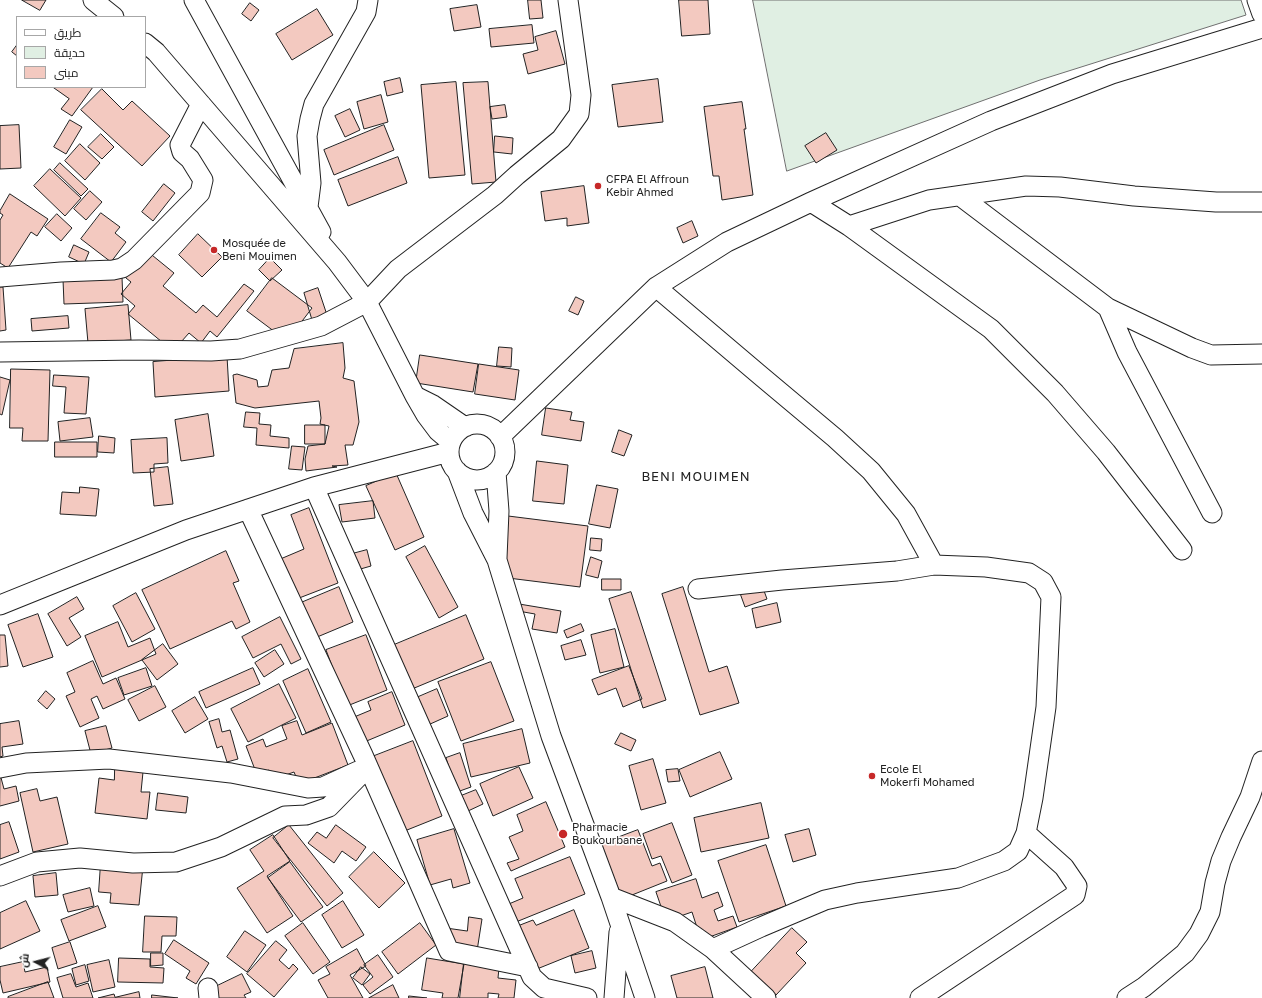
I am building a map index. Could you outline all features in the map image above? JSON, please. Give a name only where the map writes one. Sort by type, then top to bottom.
[{"type":"street","points":[[93,0],[113,16]]},
{"type":"street","points":[[194,0],[337,262]]},
{"type":"street","points":[[308,207],[311,183],[307,136],[314,104],[366,12],[368,0]]},
{"type":"street","points":[[0,352],[139,350],[211,351],[240,349],[321,326],[367,302],[398,269],[495,195],[561,139],[579,114],[581,95],[568,0]]},
{"type":"street","points":[[500,436],[656,287],[727,242],[811,202],[991,121],[1112,74],[1262,28]]},
{"type":"street","points":[[146,44],[156,52],[337,262],[367,302],[415,396],[426,415],[450,447]]},
{"type":"street","points":[[0,277],[61,272],[113,270],[122,268],[134,260],[200,193],[203,180],[190,159],[182,152],[180,145],[201,104]]},
{"type":"street","points":[[849,226],[929,200],[1026,186],[1060,187],[1141,196],[1216,202],[1262,202]]},
{"type":"street","points":[[960,196],[1108,308],[1211,355],[1262,354]]},
{"type":"street","points":[[811,202],[849,226],[991,329],[1055,393],[1106,452],[1182,550]]},
{"type":"street","points":[[656,287],[835,438],[871,471],[906,514],[934,565]]},
{"type":"street","points":[[1108,308],[1127,352],[1212,513]]},
{"type":"street","points":[[415,396],[433,405],[465,426]]},
{"type":"street","points":[[474,424],[484,425],[493,429],[500,436],[504,448],[503,461],[496,472],[487,478],[476,480],[466,478],[457,471],[451,463],[450,447],[456,433],[465,426],[474,424]]},
{"type":"street","points":[[0,605],[186,530],[314,487],[450,447]]},
{"type":"street","points":[[457,471],[473,512],[497,560],[551,736],[611,897],[645,998]]},
{"type":"street","points":[[496,472],[499,511],[497,560]]},
{"type":"street","points":[[314,487],[532,977],[544,988],[587,998]]},
{"type":"street","points":[[248,510],[368,767],[448,951],[528,967]]},
{"type":"street","points":[[698,589],[782,580],[882,572],[934,565],[986,567],[1028,573],[1043,582],[1050,597],[1046,707],[1033,798],[1026,833],[1018,851],[1004,861],[958,878],[857,893],[825,900],[713,949]]},
{"type":"street","points":[[0,768],[26,763],[109,759],[231,773],[308,788],[323,787],[368,767]]},
{"type":"street","points":[[1127,998],[1144,987],[1185,952],[1199,934],[1210,912],[1221,860],[1250,797],[1262,761]]},
{"type":"street","points":[[0,876],[36,862],[80,858],[133,863],[176,862],[221,847],[285,816],[306,815],[329,808],[368,767]]},
{"type":"street","points":[[920,998],[1075,894],[1076,886],[1064,867],[1026,833]]},
{"type":"street","points":[[611,897],[675,922],[713,949],[766,998]]},
{"type":"street","points":[[614,998],[620,923]]},
{"type":"green space","points":[[753,0],[1241,0],[1246,15],[1040,80],[787,171]]},
{"type":"building","points":[[22,0],[46,0],[40,10]]},
{"type":"building","points":[[528,0],[541,0],[543,18],[530,19]]},
{"type":"building","points":[[679,0],[708,0],[710,34],[682,36]]},
{"type":"building","points":[[250,3],[259,10],[251,21],[242,14]]},
{"type":"building","points":[[477,5],[481,27],[454,31],[450,9]]},
{"type":"building","points":[[317,9],[333,35],[292,60],[276,34]]},
{"type":"building","points":[[532,25],[534,43],[491,47],[489,29]]},
{"type":"building","points":[[556,31],[565,64],[528,74],[523,54],[538,50],[535,37]]},
{"type":"building","points":[[16,46],[16,55],[12,52]]},
{"type":"building","points":[[400,78],[403,92],[387,96],[384,82]]},
{"type":"building","points":[[658,79],[663,122],[618,127],[612,85]]},
{"type":"building","points":[[456,82],[465,175],[429,178],[421,85]]},
{"type":"building","points":[[488,82],[496,182],[472,184],[463,83]]},
{"type":"building","points":[[54,88],[92,88],[72,116],[61,109],[69,99]]},
{"type":"building","points":[[102,89],[123,110],[132,101],[170,136],[142,166],[81,110]]},
{"type":"building","points":[[381,95],[388,122],[364,129],[357,102]]},
{"type":"building","points":[[742,102],[753,195],[722,200],[719,176],[713,176],[704,107]]},
{"type":"building","points":[[505,105],[507,117],[492,119],[490,107]]},
{"type":"building","points":[[350,109],[360,130],[345,137],[335,116]]},
{"type":"building","points":[[70,120],[82,127],[66,154],[54,147]]},
{"type":"building","points":[[19,125],[21,168],[0,169],[0,126]]},
{"type":"building","points":[[384,125],[394,150],[334,175],[324,150]]},
{"type":"building","points":[[826,133],[837,150],[816,163],[805,146]]},
{"type":"building","points":[[101,134],[114,147],[102,159],[88,147]]},
{"type":"building","points":[[495,136],[513,138],[512,154],[494,152]]},
{"type":"building","points":[[80,144],[100,163],[85,180],[65,161]]},
{"type":"building","points":[[398,157],[407,183],[348,206],[338,180]]},
{"type":"building","points":[[60,163],[88,189],[81,196],[54,170]]},
{"type":"building","points":[[50,169],[81,198],[65,216],[34,186]]},
{"type":"building","points":[[164,184],[175,193],[153,221],[142,212]]},
{"type":"building","points":[[584,186],[589,223],[567,226],[567,218],[545,221],[541,192]]},
{"type":"building","points":[[90,191],[102,202],[86,220],[74,209]]},
{"type":"building","points":[[10,194],[48,219],[37,236],[31,232],[8,268],[0,263],[0,220],[3,215],[0,211]]},
{"type":"building","points":[[101,213],[120,227],[115,233],[126,242],[111,262],[81,239]]},
{"type":"building","points":[[57,214],[72,228],[61,241],[45,227]]},
{"type":"building","points":[[692,221],[698,236],[683,243],[677,228]]},
{"type":"building","points":[[198,234],[222,257],[202,277],[179,255]]},
{"type":"building","points":[[74,245],[89,252],[84,264],[69,257]]},
{"type":"building","points":[[147,251],[174,273],[163,286],[196,313],[203,305],[217,317],[244,284],[254,291],[217,337],[210,331],[201,343],[189,333],[173,351],[128,314],[135,306],[121,294],[131,282],[126,278]]},
{"type":"building","points":[[270,258],[282,270],[270,281],[259,270]]},
{"type":"building","points":[[122,277],[123,302],[64,304],[63,279]]},
{"type":"building","points":[[272,278],[312,308],[287,341],[247,311]]},
{"type":"building","points":[[0,287],[3,287],[6,330],[0,331]]},
{"type":"building","points":[[318,288],[327,315],[312,320],[304,293]]},
{"type":"building","points":[[576,297],[584,301],[578,315],[569,311]]},
{"type":"building","points":[[128,305],[131,340],[88,343],[85,309]]},
{"type":"building","points":[[68,316],[69,328],[32,331],[31,319]]},
{"type":"building","points":[[343,343],[345,368],[343,378],[354,381],[359,422],[353,445],[345,445],[348,465],[332,466],[337,467],[306,471],[305,459],[308,446],[325,444],[329,426],[320,424],[321,418],[319,401],[255,408],[236,403],[233,375],[237,374],[257,380],[258,387],[268,386],[272,370],[289,368],[294,349]]},
{"type":"building","points":[[499,347],[512,348],[511,367],[497,366]]},
{"type":"building","points":[[420,355],[478,364],[473,392],[416,383]]},
{"type":"building","points":[[227,356],[229,391],[155,397],[153,362]]},
{"type":"building","points":[[479,364],[519,370],[515,400],[475,394]]},
{"type":"building","points":[[11,369],[50,370],[48,441],[22,441],[23,428],[10,428]]},
{"type":"building","points":[[54,375],[89,377],[86,414],[64,413],[66,387],[53,386]]},
{"type":"building","points":[[0,377],[10,380],[2,415],[0,414]]},
{"type":"building","points":[[546,408],[572,412],[570,420],[584,422],[581,441],[542,435]]},
{"type":"building","points":[[246,412],[260,413],[259,424],[271,425],[270,436],[289,438],[289,448],[256,445],[257,428],[244,427]]},
{"type":"building","points":[[208,414],[214,456],[181,461],[175,420]]},
{"type":"building","points":[[90,418],[93,437],[60,441],[58,422]]},
{"type":"building","points":[[305,425],[325,425],[325,444],[305,444]]},
{"type":"building","points":[[619,430],[632,435],[624,456],[612,452]]},
{"type":"building","points":[[99,436],[115,438],[114,453],[98,452]]},
{"type":"building","points":[[167,438],[168,463],[154,464],[154,472],[133,473],[131,440]]},
{"type":"building","points":[[55,442],[97,442],[97,457],[55,457]]},
{"type":"building","points":[[292,446],[305,447],[302,470],[289,469]]},
{"type":"building","points":[[537,461],[568,465],[564,504],[533,501]]},
{"type":"building","points":[[168,467],[173,504],[154,506],[150,469]]},
{"type":"building","points":[[396,473],[424,537],[395,550],[366,486]]},
{"type":"building","points":[[597,485],[618,489],[610,528],[589,524]]},
{"type":"building","points":[[80,487],[99,489],[96,516],[60,514],[62,492],[79,493]]},
{"type":"building","points":[[373,501],[375,518],[342,522],[339,505]]},
{"type":"building","points":[[309,508],[338,583],[294,600],[278,560],[304,549],[291,515]]},
{"type":"building","points":[[500,515],[588,526],[580,587],[492,576]]},
{"type":"building","points":[[591,538],[602,539],[601,551],[590,550]]},
{"type":"building","points":[[425,546],[458,607],[439,618],[406,557]]},
{"type":"building","points":[[367,550],[371,566],[357,570],[352,554]]},
{"type":"building","points":[[226,551],[239,581],[233,583],[250,622],[236,629],[232,621],[170,649],[142,590]]},
{"type":"building","points":[[591,557],[602,561],[598,578],[586,575]]},
{"type":"building","points":[[759,577],[767,599],[745,607],[737,585]]},
{"type":"building","points":[[602,579],[621,579],[621,590],[602,590]]},
{"type":"building","points":[[339,587],[353,622],[310,640],[296,605]]},
{"type":"building","points":[[683,587],[709,672],[727,666],[739,703],[700,715],[662,594]]},
{"type":"building","points":[[631,592],[666,700],[643,708],[609,599]]},
{"type":"building","points":[[136,593],[155,629],[132,642],[113,606]]},
{"type":"building","points":[[77,597],[84,609],[69,618],[81,637],[67,646],[48,614]]},
{"type":"building","points":[[777,603],[781,622],[756,628],[752,609]]},
{"type":"building","points":[[519,604],[561,611],[557,633],[532,629],[535,614],[518,611]]},
{"type":"building","points":[[38,614],[53,657],[23,667],[8,625]]},
{"type":"building","points":[[466,615],[484,659],[412,689],[394,645]]},
{"type":"building","points":[[280,617],[301,659],[291,664],[281,644],[253,658],[242,637]]},
{"type":"building","points":[[118,622],[128,647],[150,638],[156,654],[102,677],[85,636]]},
{"type":"building","points":[[581,624],[584,631],[567,638],[564,631]]},
{"type":"building","points":[[615,629],[624,667],[600,673],[591,635]]},
{"type":"building","points":[[0,635],[5,635],[8,666],[0,667]]},
{"type":"building","points":[[366,635],[387,690],[347,706],[326,650]]},
{"type":"building","points":[[581,640],[586,655],[565,660],[561,646]]},
{"type":"building","points":[[163,644],[178,664],[157,680],[142,660]]},
{"type":"building","points":[[275,650],[284,664],[264,677],[255,663]]},
{"type":"building","points":[[93,661],[103,684],[116,678],[125,699],[103,709],[97,696],[91,699],[99,718],[80,727],[66,696],[75,692],[67,673]]},
{"type":"building","points":[[491,662],[514,721],[461,741],[438,682]]},
{"type":"building","points":[[629,666],[642,699],[623,707],[616,688],[598,695],[592,680]]},
{"type":"building","points":[[146,668],[152,686],[124,695],[118,678]]},
{"type":"building","points":[[253,668],[260,684],[206,708],[199,692]]},
{"type":"building","points":[[308,669],[331,722],[306,733],[283,681]]},
{"type":"building","points":[[279,684],[296,718],[248,742],[231,709]]},
{"type":"building","points":[[155,686],[166,707],[139,721],[128,700]]},
{"type":"building","points":[[437,689],[448,716],[428,725],[416,698]]},
{"type":"building","points":[[46,691],[55,699],[47,709],[38,701]]},
{"type":"building","points":[[392,692],[405,725],[357,745],[347,720],[371,710],[368,702]]},
{"type":"building","points":[[195,697],[208,719],[185,733],[172,711]]},
{"type":"building","points":[[219,719],[222,732],[230,730],[238,759],[227,762],[222,746],[217,748],[209,722]]},
{"type":"building","points":[[19,721],[23,744],[2,747],[3,756],[0,757],[0,724]]},
{"type":"building","points":[[297,721],[302,735],[332,723],[348,765],[299,784],[294,772],[272,780],[269,770],[257,775],[246,746],[263,739],[266,747],[287,739],[282,726]]},
{"type":"building","points":[[106,726],[112,748],[91,754],[85,731]]},
{"type":"building","points":[[522,729],[530,763],[471,777],[463,744]]},
{"type":"building","points":[[621,733],[636,740],[631,751],[615,744]]},
{"type":"building","points":[[413,741],[442,816],[402,832],[364,760]]},
{"type":"building","points":[[720,752],[732,779],[690,797],[679,770]]},
{"type":"building","points":[[460,753],[471,787],[457,792],[446,758]]},
{"type":"building","points":[[653,759],[666,803],[641,810],[629,766]]},
{"type":"building","points":[[519,767],[533,798],[493,816],[480,784]]},
{"type":"building","points":[[115,769],[143,772],[141,792],[150,792],[147,819],[95,813],[99,778],[114,780]]},
{"type":"building","points":[[678,769],[680,781],[668,782],[666,770]]},
{"type":"building","points":[[0,774],[4,789],[16,786],[19,801],[0,806]]},
{"type":"building","points":[[37,789],[40,801],[57,797],[68,844],[33,852],[20,793]]},
{"type":"building","points":[[476,790],[483,804],[468,811],[461,796]]},
{"type":"building","points":[[158,793],[188,797],[186,813],[156,810]]},
{"type":"building","points":[[546,802],[565,847],[511,871],[507,863],[519,859],[509,837],[523,831],[517,815]]},
{"type":"building","points":[[761,803],[769,838],[701,852],[694,818]]},
{"type":"building","points":[[9,822],[19,852],[0,859],[0,825]]},
{"type":"building","points":[[672,823],[692,875],[672,883],[661,856],[652,859],[643,834]]},
{"type":"building","points":[[289,825],[343,893],[327,906],[273,838]]},
{"type":"building","points":[[336,825],[366,847],[356,861],[342,851],[334,863],[308,843],[317,832],[326,838]]},
{"type":"building","points":[[454,829],[470,883],[453,888],[451,879],[430,885],[417,840]]},
{"type":"building","points":[[809,829],[816,855],[793,862],[785,835]]},
{"type":"building","points":[[638,830],[652,866],[660,863],[667,881],[622,899],[601,844]]},
{"type":"building","points":[[273,835],[290,861],[267,876],[293,916],[267,933],[237,888],[264,871],[250,850]]},
{"type":"building","points":[[766,845],[786,906],[739,922],[718,861]]},
{"type":"building","points":[[374,852],[405,883],[379,908],[349,877]]},
{"type":"building","points":[[570,857],[585,894],[511,924],[504,906],[523,898],[515,879]]},
{"type":"building","points":[[290,862],[323,907],[301,922],[268,878]]},
{"type":"building","points":[[101,863],[143,866],[139,905],[110,903],[111,893],[99,892]]},
{"type":"building","points":[[56,873],[58,895],[35,897],[33,876]]},
{"type":"building","points":[[696,879],[702,898],[718,892],[723,906],[714,910],[718,921],[733,916],[737,927],[701,940],[692,912],[666,921],[656,892]]},
{"type":"building","points":[[90,888],[94,906],[68,912],[63,895]]},
{"type":"building","points":[[26,901],[40,931],[0,949],[0,913]]},
{"type":"building","points":[[343,901],[364,935],[342,948],[322,915]]},
{"type":"building","points":[[98,906],[106,927],[69,941],[61,920]]},
{"type":"building","points":[[574,910],[589,948],[532,971],[515,927],[533,920],[536,925]]},
{"type":"building","points":[[145,916],[177,917],[176,936],[162,936],[161,952],[143,952]]},
{"type":"building","points":[[469,917],[482,919],[477,951],[443,945],[446,928],[467,931]]},
{"type":"building","points":[[303,923],[330,962],[313,974],[285,936]]},
{"type":"building","points":[[420,923],[436,945],[398,974],[382,952]]},
{"type":"building","points":[[792,928],[807,942],[796,953],[806,963],[776,995],[751,972]]},
{"type":"building","points":[[245,931],[266,945],[247,972],[227,957]]},
{"type":"building","points":[[174,940],[209,963],[196,984],[186,978],[190,971],[165,954]]},
{"type":"building","points":[[276,941],[287,950],[279,960],[289,969],[293,964],[298,969],[274,997],[247,974]]},
{"type":"building","points":[[70,942],[77,963],[58,969],[52,948]]},
{"type":"building","points":[[357,949],[366,966],[350,975],[363,998],[328,998],[318,980],[330,974],[326,967]]},
{"type":"building","points":[[592,951],[596,968],[575,973],[571,956]]},
{"type":"building","points":[[151,953],[163,953],[163,965],[151,966]]},
{"type":"building","points":[[378,955],[393,977],[370,994],[363,985],[373,977],[364,965]]},
{"type":"building","points":[[119,958],[150,959],[150,967],[164,968],[163,983],[118,982]]},
{"type":"building","points":[[427,958],[464,964],[458,998],[442,998],[443,993],[422,990]]},
{"type":"building","points":[[109,960],[115,987],[93,992],[87,965]]},
{"type":"building","points":[[23,962],[25,972],[47,967],[50,982],[3,993],[0,980],[0,967]]},
{"type":"building","points":[[464,963],[499,968],[498,978],[516,980],[514,998],[498,998],[499,994],[488,993],[488,998],[460,998]]},
{"type":"building","points":[[85,965],[89,981],[76,985],[72,969]]},
{"type":"building","points":[[361,967],[370,974],[362,985],[353,978]]},
{"type":"building","points":[[705,967],[713,998],[677,998],[671,976]]},
{"type":"building","points":[[71,974],[76,987],[88,983],[93,998],[63,998],[57,978]]},
{"type":"building","points":[[242,974],[251,992],[244,995],[246,998],[217,998],[213,988]]},
{"type":"building","points":[[48,982],[54,998],[8,998],[8,997]]},
{"type":"building","points":[[393,985],[399,998],[369,998]]},
{"type":"building","points":[[139,992],[140,998],[98,998],[114,994],[115,997]]},
{"type":"building","points":[[152,995],[178,998],[152,998]]},
{"type":"building","points":[[409,996],[427,998],[409,998]]},
{"type":"place","name":"CFPA El Affroun Kebir Ahmed","points":[[598,186]]},
{"type":"place","name":"Mosquée de Beni Mouimen","points":[[214,250]]},
{"type":"place","name":"Ecole El Mokerfi Mohamed","points":[[872,776]]},
{"type":"place","name":"Pharmacie Boukourbane","points":[[563,834]]},
{"type":"district","name":"BENI MOUIMEN","points":[[696,477]]}]
